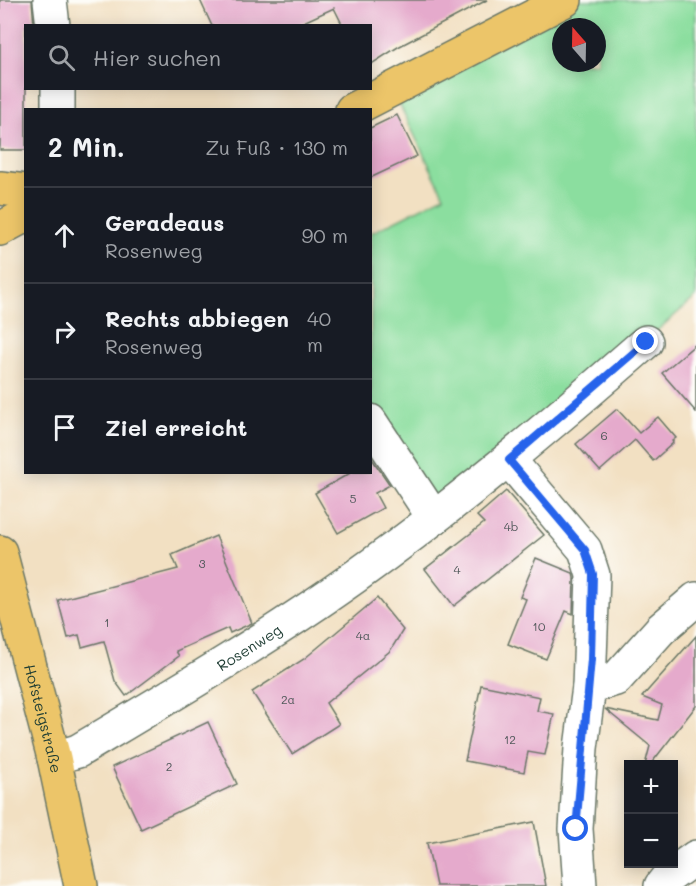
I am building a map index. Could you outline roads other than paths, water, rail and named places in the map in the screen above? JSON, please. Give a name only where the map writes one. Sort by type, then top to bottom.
[{"type":"main road","points":[[355,108],[532,7],[565,0]]},
{"type":"main road","points":[[0,188],[24,191]]},
{"type":"main road","points":[[0,229],[24,216]]},
{"type":"main road","name":"Hofsteigstraße","points":[[0,552],[54,758],[81,886]]},
{"type":"street","points":[[50,0],[53,24]]},
{"type":"street","points":[[58,90],[58,108]]},
{"type":"street","name":"Rosenweg","points":[[54,758],[78,751],[252,647],[355,577],[509,460],[646,342]]},
{"type":"street","points":[[372,424],[434,518]]},
{"type":"street","points":[[509,460],[585,550],[593,574],[589,687],[581,748],[576,829],[580,886]]},
{"type":"street","points":[[589,687],[616,679],[661,629],[696,598]]},
{"type":"street","points":[[661,886],[668,877],[696,857]]}]
